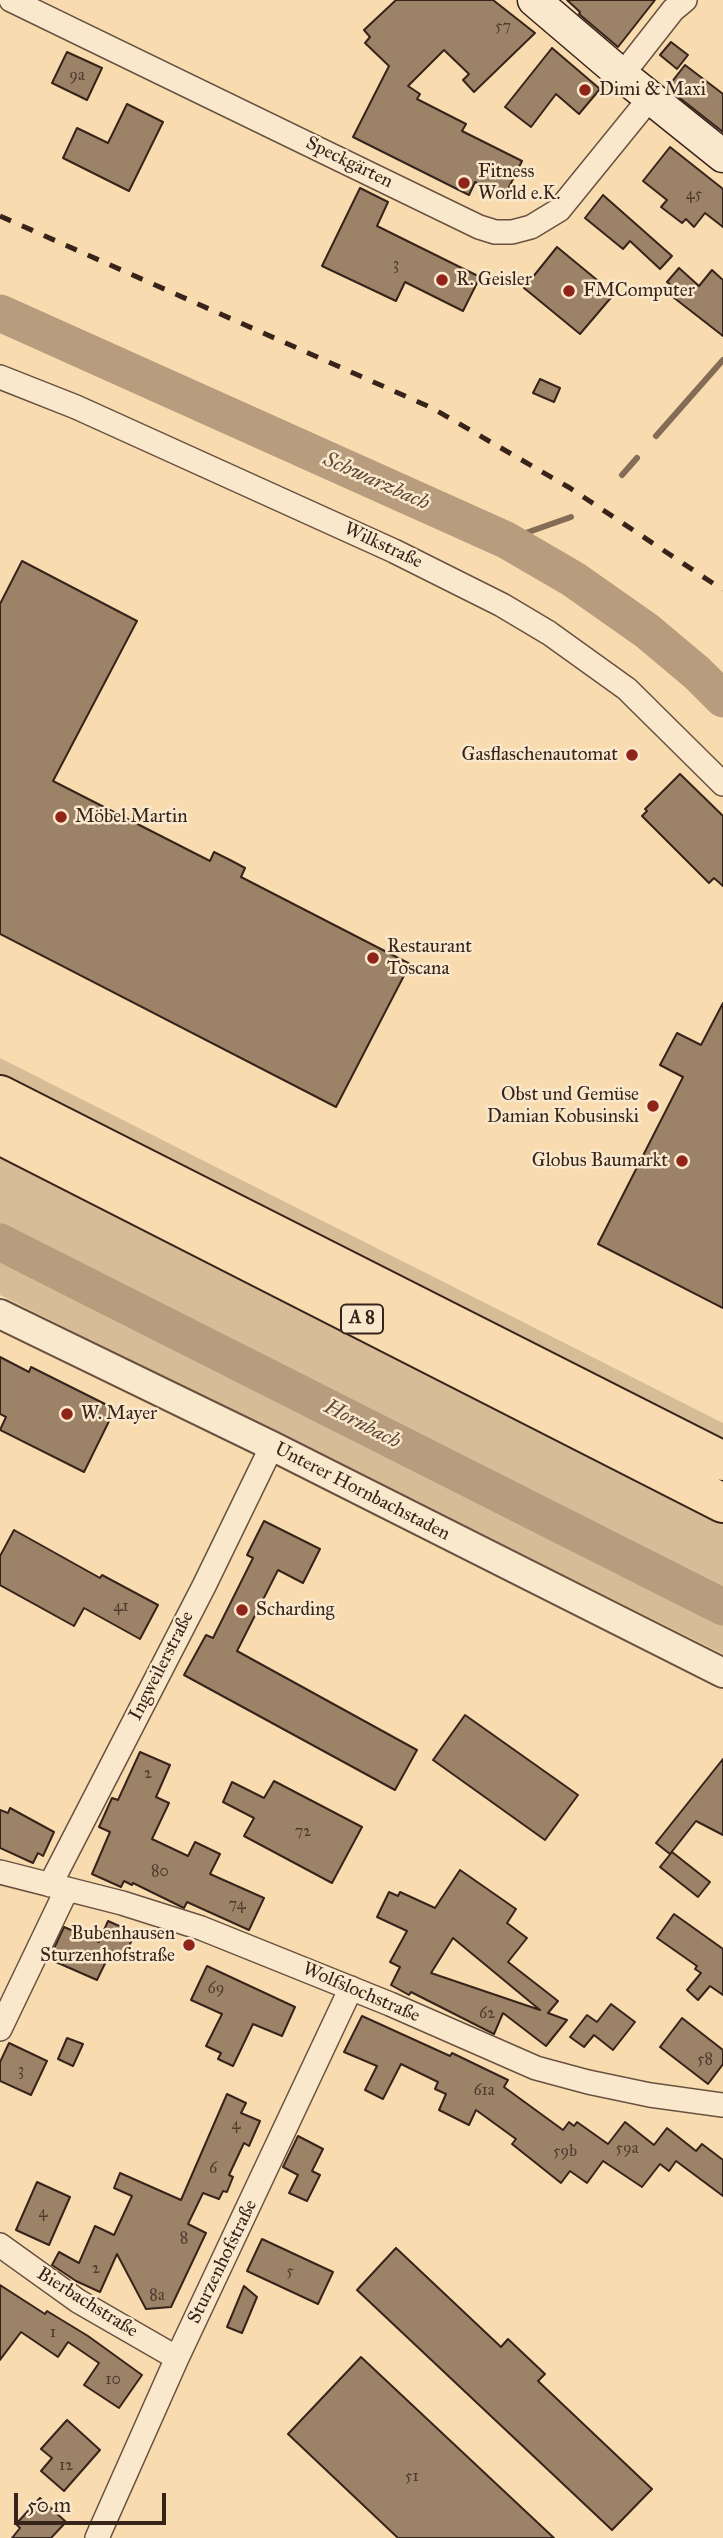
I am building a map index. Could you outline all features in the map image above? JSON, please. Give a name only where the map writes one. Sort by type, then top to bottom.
[{"type":"highway","name":"A 8","points":[[0,1095],[723,1461]]},
{"type":"highway","name":"A 8","points":[[0,1135],[723,1503]]},
{"type":"main road","points":[[534,0],[723,156]]},
{"type":"street","name":"Speckgärten","points":[[10,0],[479,227],[495,232],[512,232],[531,227],[559,210],[650,98]]},
{"type":"street","points":[[622,75],[673,10],[685,0]]},
{"type":"street","name":"Wilkstraße","points":[[0,377],[76,407],[394,551],[502,605],[548,633],[627,689],[723,784]]},
{"type":"street","name":"Unterer Hornbachstaden","points":[[0,1314],[272,1446],[723,1673]]},
{"type":"street","name":"Ingweilerstraße","points":[[0,2029],[58,1887],[272,1446]]},
{"type":"street","name":"Wolfslochstraße","points":[[0,1872],[122,1903],[201,1928],[351,1988],[536,2068],[650,2095],[723,2105]]},
{"type":"street","name":"Sturzenhofstraße","points":[[97,2538],[177,2358],[351,1988]]},
{"type":"street","name":"Bierbachstraße","points":[[0,2245],[78,2301],[177,2358]]},
{"type":"shaded area","points":[[0,1058],[723,1423],[723,1654],[0,1295]]},
{"type":"building","points":[[396,0],[493,0],[535,33],[474,92],[463,80],[469,74],[444,50],[408,86],[420,94],[417,99],[466,124],[462,131],[522,161],[504,197],[475,182],[469,195],[353,137],[389,66],[365,43],[370,37],[364,30]]},
{"type":"building","points":[[567,0],[655,0],[618,47],[579,14]]},
{"type":"building","points":[[671,42],[688,55],[677,69],[660,55]]},
{"type":"building","points":[[552,48],[600,89],[579,114],[556,94],[531,127],[505,107]]},
{"type":"building","points":[[67,52],[102,68],[87,100],[52,83]]},
{"type":"building","points":[[685,65],[723,94],[723,132],[667,88]]},
{"type":"building","points":[[127,104],[163,122],[129,191],[63,158],[77,128],[108,143]]},
{"type":"building","points":[[670,147],[723,189],[723,227],[705,213],[694,227],[686,219],[682,223],[661,207],[667,200],[643,181]]},
{"type":"building","points":[[360,188],[388,202],[377,226],[480,277],[463,311],[405,282],[396,301],[322,266]]},
{"type":"building","points":[[603,195],[672,256],[660,269],[630,241],[623,249],[585,218]]},
{"type":"building","name":"FMComputer","points":[[557,247],[614,294],[580,334],[524,288]]},
{"type":"building","points":[[679,268],[699,286],[712,270],[723,280],[723,336],[673,297],[678,291],[667,282]]},
{"type":"building","points":[[540,379],[560,388],[554,402],[533,393]]},
{"type":"building","name":"Möbel Martin","points":[[22,561],[137,621],[53,781],[210,861],[214,852],[232,861],[245,868],[241,877],[410,964],[336,1107],[0,934],[0,604]]},
{"type":"building","points":[[680,774],[723,816],[723,886],[714,878],[709,883],[642,816],[647,811],[645,809]]},
{"type":"building","name":"Globus Baumarkt","points":[[723,1003],[723,1308],[598,1244],[683,1077],[660,1065],[677,1033],[701,1045]]},
{"type":"building","points":[[0,1357],[29,1372],[31,1367],[115,1409],[84,1472],[0,1430],[6,1417],[0,1414]]},
{"type":"building","points":[[264,1521],[320,1549],[303,1583],[278,1570],[237,1651],[417,1750],[395,1790],[184,1675],[206,1635],[213,1638],[253,1558],[247,1555]]},
{"type":"building","points":[[14,1530],[100,1578],[102,1575],[158,1605],[140,1639],[84,1608],[74,1626],[0,1585],[0,1556]]},
{"type":"building","points":[[465,1715],[578,1795],[545,1840],[433,1760]]},
{"type":"building","points":[[140,1752],[170,1765],[156,1797],[169,1803],[152,1839],[188,1856],[195,1842],[220,1854],[210,1874],[264,1898],[249,1930],[187,1902],[184,1908],[133,1883],[132,1885],[124,1881],[121,1887],[92,1874],[110,1832],[99,1827],[112,1798],[118,1800]]},
{"type":"building","points":[[723,1759],[723,1835],[696,1821],[670,1854],[656,1843]]},
{"type":"building","points":[[274,1781],[362,1827],[332,1883],[244,1836],[254,1818],[223,1802],[232,1782],[264,1798]]},
{"type":"building","points":[[10,1808],[54,1832],[43,1856],[38,1853],[33,1863],[0,1848],[0,1810],[8,1813]]},
{"type":"building","points":[[672,1852],[710,1882],[698,1897],[660,1867]]},
{"type":"building","points":[[460,1870],[516,1909],[507,1923],[527,1938],[508,1962],[558,2001],[548,2013],[567,2020],[546,2046],[503,2013],[494,2034],[411,1992],[409,1995],[391,1985],[400,1967],[390,1962],[407,1931],[377,1917],[389,1892],[398,1896],[400,1892],[435,1908]],"holes":[[[453,1938],[540,2010],[431,1973]]]},
{"type":"building","points":[[674,1914],[723,1949],[723,1995],[710,1986],[698,2000],[687,1990],[701,1973],[695,1969],[697,1966],[657,1938]]},
{"type":"building","points":[[108,1921],[135,1933],[124,1957],[111,1951],[97,1980],[49,1959],[64,1927],[99,1942]]},
{"type":"building","points":[[207,1966],[295,2007],[282,2036],[253,2024],[233,2066],[218,2059],[221,2053],[206,2046],[222,2014],[191,2000]]},
{"type":"building","points":[[611,2004],[635,2022],[613,2050],[594,2035],[584,2047],[570,2037],[587,2015],[597,2022]]},
{"type":"building","points":[[362,2016],[450,2056],[452,2053],[508,2080],[504,2087],[563,2130],[569,2122],[574,2126],[577,2122],[608,2144],[625,2122],[654,2145],[667,2128],[696,2151],[702,2144],[723,2160],[723,2196],[676,2161],[669,2171],[660,2164],[642,2187],[603,2161],[587,2183],[570,2171],[561,2183],[512,2144],[516,2139],[476,2110],[469,2125],[439,2110],[446,2094],[435,2089],[438,2082],[401,2064],[383,2099],[365,2090],[377,2066],[344,2052]]},
{"type":"building","points":[[682,2018],[723,2050],[723,2064],[708,2084],[660,2047]]},
{"type":"building","points":[[67,2038],[83,2044],[73,2066],[58,2059]]},
{"type":"building","points":[[9,2043],[47,2061],[31,2095],[0,2081],[0,2062]]},
{"type":"building","points":[[227,2094],[246,2103],[241,2113],[260,2121],[249,2146],[244,2143],[229,2175],[233,2177],[227,2192],[223,2191],[219,2199],[203,2193],[188,2224],[206,2233],[171,2307],[146,2309],[117,2254],[100,2292],[76,2281],[52,2265],[59,2252],[79,2263],[95,2226],[114,2235],[132,2196],[114,2188],[120,2173],[181,2200]]},
{"type":"building","points":[[298,2136],[323,2149],[312,2171],[320,2175],[307,2201],[289,2193],[298,2175],[283,2167]]},
{"type":"building","points":[[37,2182],[70,2197],[49,2245],[16,2230]]},
{"type":"building","points":[[262,2239],[333,2272],[318,2304],[247,2271]]},
{"type":"building","points":[[396,2248],[501,2347],[508,2339],[545,2374],[538,2381],[652,2489],[612,2530],[357,2290]]},
{"type":"building","points":[[0,2285],[45,2314],[47,2311],[88,2336],[142,2375],[119,2408],[84,2385],[99,2363],[68,2342],[58,2357],[21,2332],[0,2360]]},
{"type":"building","points":[[244,2286],[257,2297],[242,2333],[227,2327]]},
{"type":"building","points":[[361,2357],[554,2538],[398,2538],[288,2434]]},
{"type":"building","points":[[67,2420],[100,2450],[64,2491],[41,2471],[52,2458],[41,2449]]},
{"type":"building","points":[[40,2498],[66,2522],[51,2538],[12,2538],[20,2528],[16,2524]]},
{"type":"waterway","name":"Schwarzbach","points":[[0,313],[506,540],[573,579],[647,631],[723,699]]},
{"type":"waterway","points":[[656,436],[723,360]]},
{"type":"waterway","points":[[622,475],[637,458]]},
{"type":"waterway","points":[[506,540],[571,517]]},
{"type":"waterway","name":"Hornbach","points":[[0,1242],[723,1607]]},
{"type":"railway","points":[[0,216],[432,408],[570,488],[723,590]]},
{"type":"place","name":"Dimi & Maxi","points":[[585,90]]},
{"type":"place","name":"Fitness World e.K.","points":[[464,183]]},
{"type":"place","name":"R. Geisler","points":[[442,280]]},
{"type":"place","name":"FMComputer","points":[[569,291]]},
{"type":"place","name":"Gasflaschenautomat","points":[[632,755]]},
{"type":"place","name":"Möbel Martin","points":[[61,817]]},
{"type":"place","name":"Restaurant Toscana","points":[[373,958]]},
{"type":"place","name":"Obst und Gemüse Damian Kobusinski","points":[[653,1106]]},
{"type":"place","name":"Globus Baumarkt","points":[[682,1161]]},
{"type":"place","name":"W. Mayer","points":[[67,1414]]},
{"type":"place","name":"Scharding","points":[[242,1610]]},
{"type":"place","name":"Bubenhausen Sturzenhofstraße","points":[[189,1945]]}]
